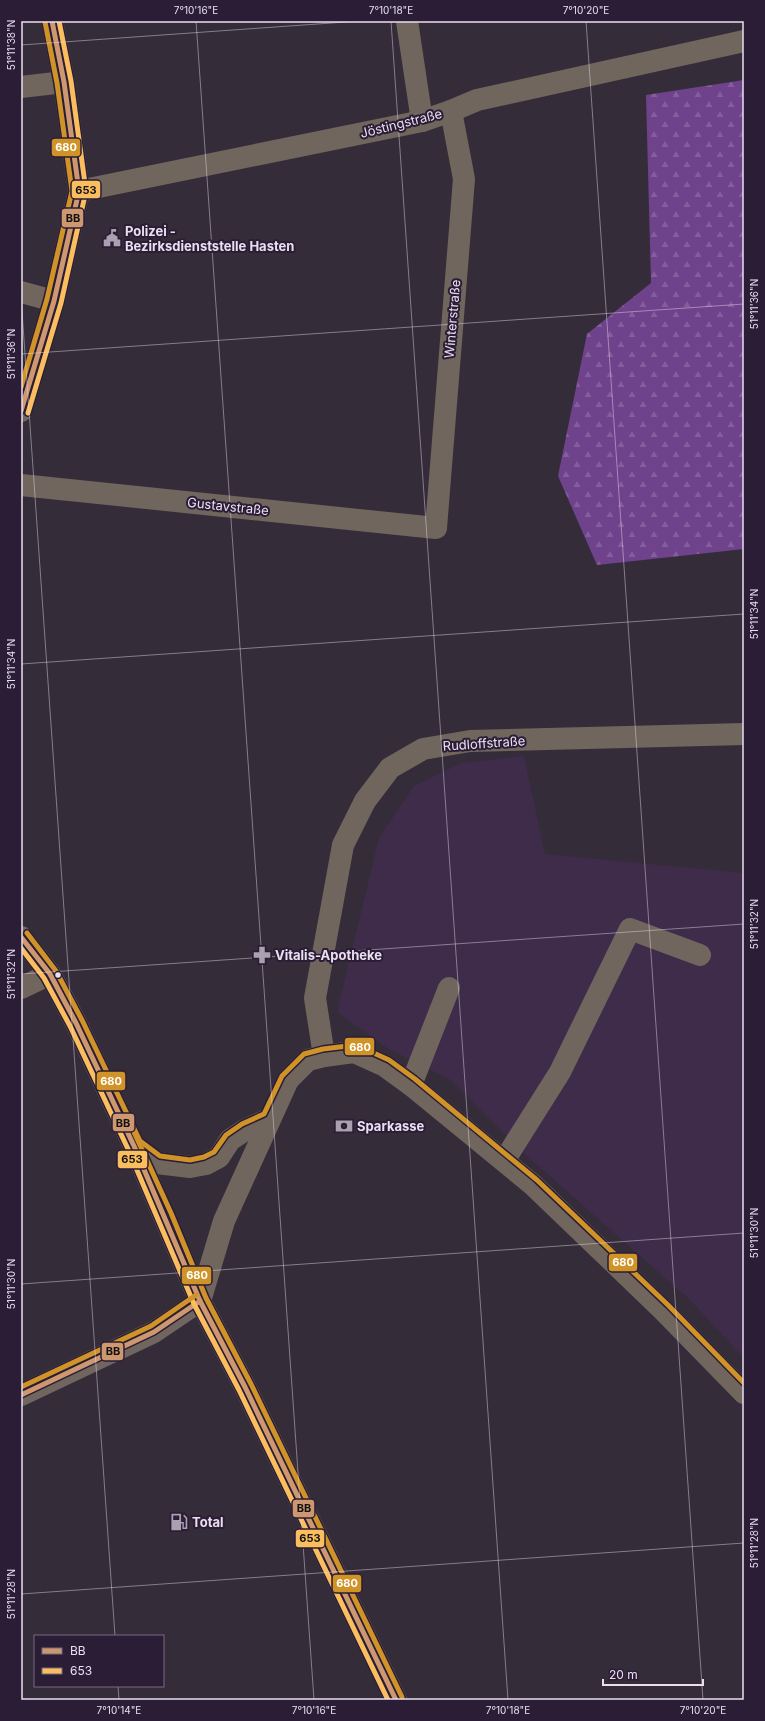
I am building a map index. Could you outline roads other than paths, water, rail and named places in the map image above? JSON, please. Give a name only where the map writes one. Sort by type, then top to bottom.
[{"type":"main road","points":[[21,936],[50,974],[76,1023],[134,1146],[200,1301],[242,1381],[396,1700]]},
{"type":"main road","points":[[21,1395],[154,1332],[200,1301]]},
{"type":"street","points":[[21,411],[54,300],[79,191],[64,82],[52,21]]},
{"type":"street","points":[[407,21],[422,121]]},
{"type":"street","name":"Jöstingstraße","points":[[79,191],[422,121],[477,100],[744,41]]},
{"type":"street","points":[[21,87],[64,82]]},
{"type":"street","name":"Winterstraße","points":[[436,528],[464,179],[451,111]]},
{"type":"street","points":[[21,292],[54,300]]},
{"type":"street","name":"Gustavstraße","points":[[21,485],[436,528]]},
{"type":"street","name":"Rudloffstraße","points":[[324,1056],[315,998],[343,845],[365,801],[390,768],[424,749],[470,742],[744,734]]},
{"type":"street","points":[[504,1161],[560,1072],[630,929],[700,955]]},
{"type":"street","points":[[21,988],[50,974]]},
{"type":"street","points":[[411,1085],[449,988]]},
{"type":"street","points":[[200,1301],[224,1221],[288,1080],[308,1060],[354,1052],[385,1066],[411,1085],[533,1185],[663,1310],[744,1393]]},
{"type":"street","points":[[134,1146],[157,1163],[190,1167],[206,1164],[219,1157],[230,1140],[245,1130],[269,1119]]},
{"type":"place","name":"Polizei - Bezirksdienststelle Hasten","points":[[112,238]]},
{"type":"place","name":"Vitalis-Apotheke","points":[[262,955]]},
{"type":"place","name":"Sparkasse","points":[[344,1126]]},
{"type":"place","name":"Total","points":[[179,1522]]}]
